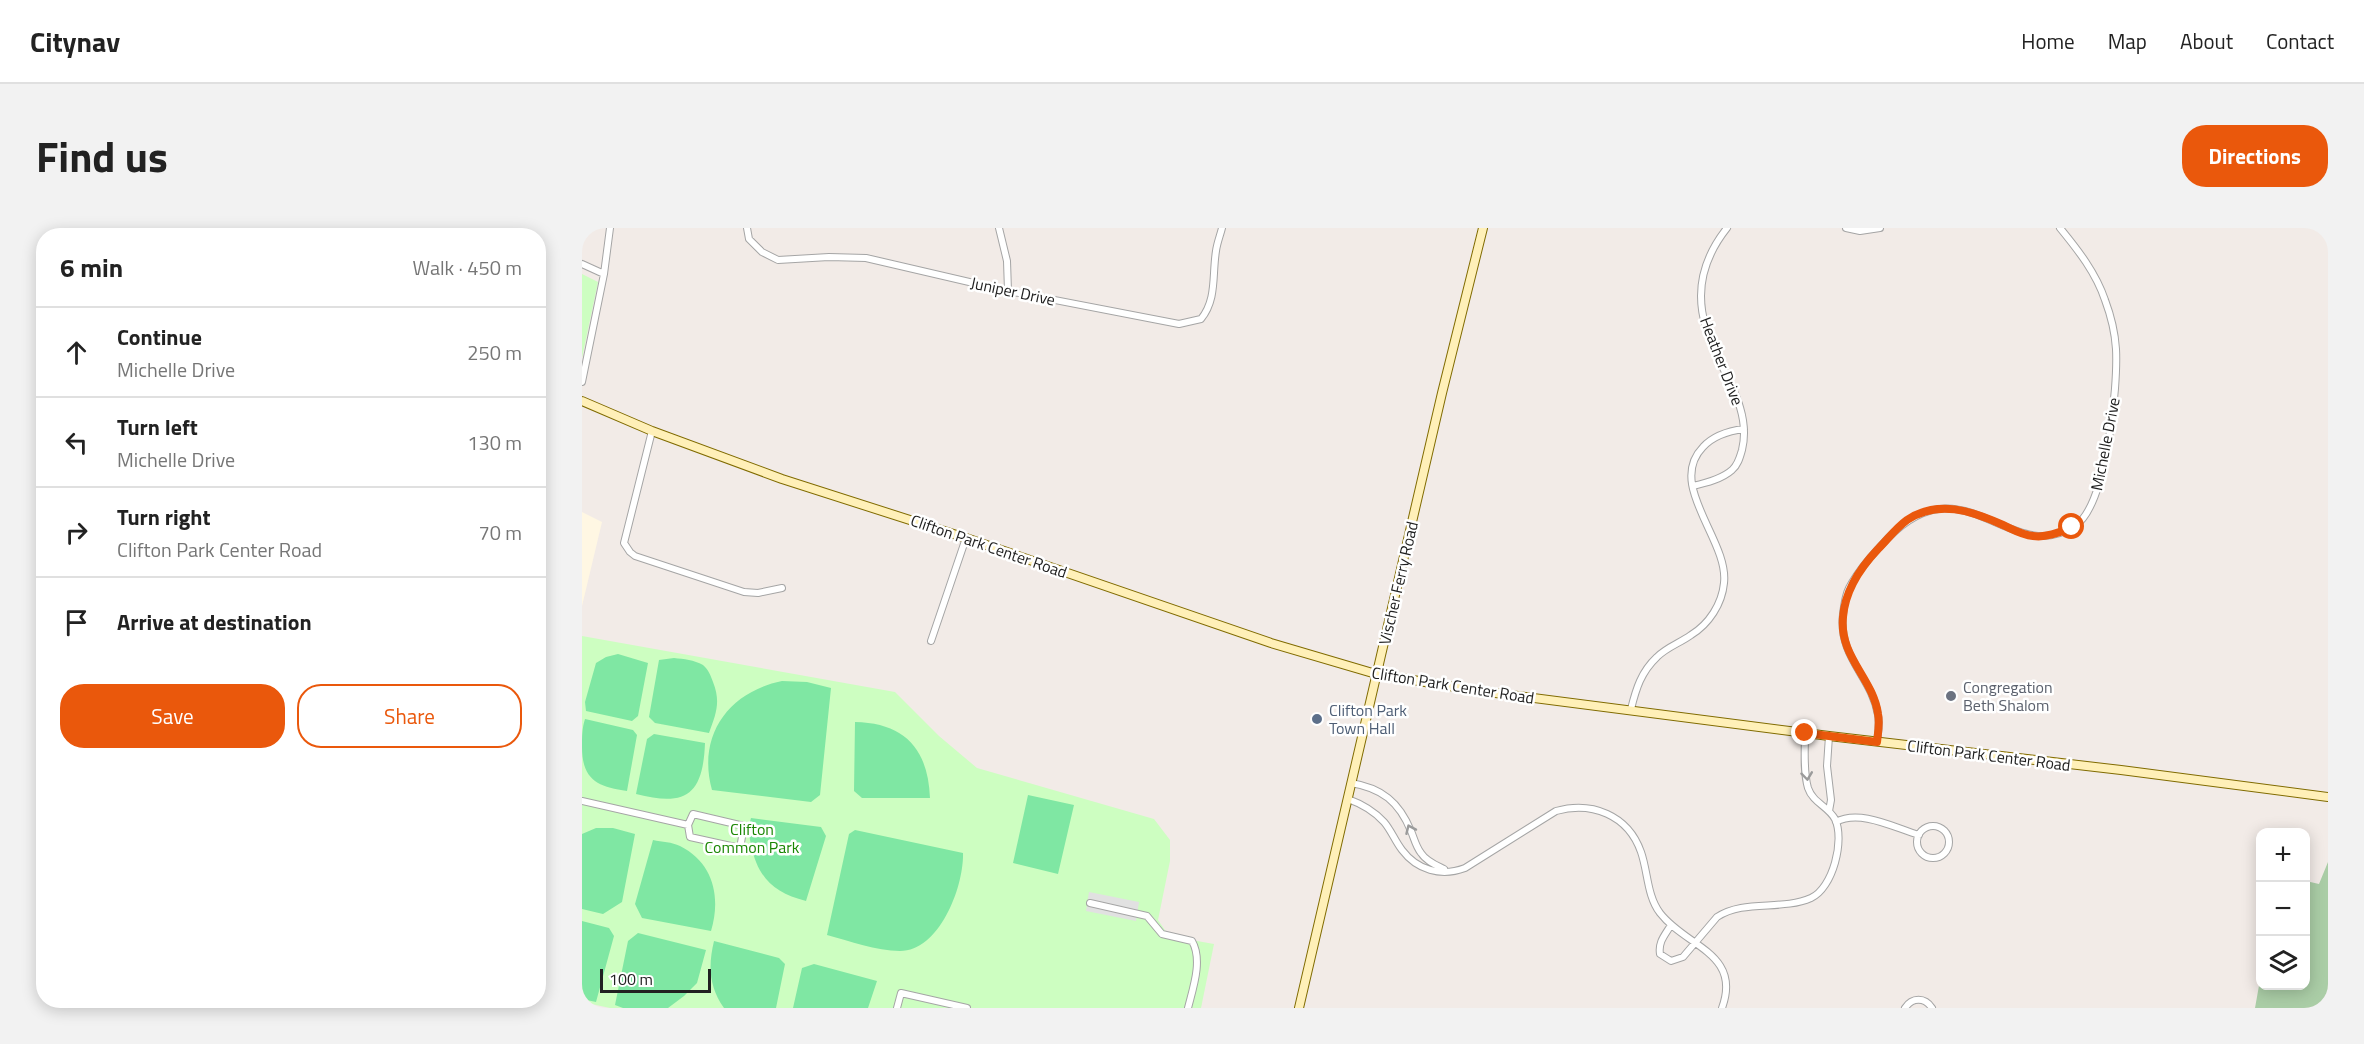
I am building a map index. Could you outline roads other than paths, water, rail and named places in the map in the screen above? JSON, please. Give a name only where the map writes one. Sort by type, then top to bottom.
[{"type":"street","points":[[582,382],[604,274],[610,228]]},
{"type":"street","name":"Juniper Drive","points":[[747,228],[749,239],[762,252],[778,260],[829,257],[866,258],[1008,291],[1179,324],[1201,319],[1210,307],[1214,289],[1216,251],[1222,228]]},
{"type":"street","points":[[999,228],[1007,261],[1008,291]]},
{"type":"street","name":"Vischer Ferry Road","points":[[1299,1008],[1483,228]]},
{"type":"street","name":"Heather Drive","points":[[1694,486],[1707,483],[1732,470],[1739,460],[1743,444],[1744,429],[1740,406],[1706,328],[1701,298],[1701,284],[1709,257],[1716,242],[1727,228]]},
{"type":"street","points":[[1846,228],[1860,231],[1880,228]]},
{"type":"street","name":"Michelle Drive","points":[[1877,742],[1879,724],[1876,706],[1844,642],[1842,632],[1844,606],[1849,589],[1870,558],[1908,520],[1934,509],[1962,510],[1981,515],[2022,534],[2043,536],[2053,535],[2075,526],[2087,515],[2096,496],[2116,390],[2116,348],[2110,316],[2098,283],[2084,258],[2060,228]]},
{"type":"street","points":[[582,264],[604,274]]},
{"type":"street","name":"Clifton Park Center Road","points":[[582,401],[652,431],[782,479],[966,538],[1271,644],[1376,674],[1469,689],[1805,733],[2328,797]]},
{"type":"street","name":"Heather Drive","points":[[1630,709],[1640,678],[1649,666],[1670,646],[1703,626],[1713,614],[1721,598],[1725,574],[1721,553],[1699,510],[1691,472],[1698,452],[1708,441],[1720,435],[1744,429]]},
{"type":"street","points":[[652,431],[624,543],[625,547],[635,556],[744,592],[758,593],[782,588]]},
{"type":"street","points":[[931,641],[966,538]]},
{"type":"street","points":[[1671,925],[1659,947],[1660,954],[1671,961],[1683,957],[1717,917],[1724,913],[1748,907],[1787,905],[1805,900],[1820,892],[1831,877],[1838,846],[1836,822],[1808,788],[1805,733]]},
{"type":"street","points":[[1829,736],[1827,766],[1831,800],[1829,811]]},
{"type":"street","points":[[1352,783],[1377,789],[1385,794],[1402,813],[1420,853],[1428,861],[1447,871]]},
{"type":"street","points":[[1348,799],[1365,806],[1376,814],[1401,849],[1417,865],[1427,870],[1447,871],[1465,868],[1556,811],[1570,807],[1592,808],[1614,818],[1633,836],[1641,852],[1648,884],[1656,906],[1671,925],[1696,942],[1718,961],[1722,968],[1726,990],[1722,1008]]},
{"type":"street","points":[[582,801],[688,825]]},
{"type":"street","points":[[693,814],[744,826],[740,848],[690,837],[688,825],[693,814]]},
{"type":"street","points":[[1836,822],[1853,817],[1919,835]]},
{"type":"street","points":[[1931,826],[1941,828],[1949,840],[1947,850],[1939,857],[1924,855],[1918,846],[1919,835],[1931,826]]},
{"type":"street","points":[[1090,903],[1147,916],[1162,934],[1192,941],[1197,954],[1195,980],[1188,1008]]},
{"type":"street","points":[[897,1008],[901,993],[967,1008]]},
{"type":"street","points":[[1905,1008],[1911,1001],[1920,999],[1932,1008]]},
{"type":"place","name":"Congregation Beth Shalom","points":[[1951,696]]},
{"type":"place","name":"Clifton Park Town Hall","points":[[1317,719]]},
{"type":"park label","name":"Clifton Common Park","points":[[752,838]]}]
